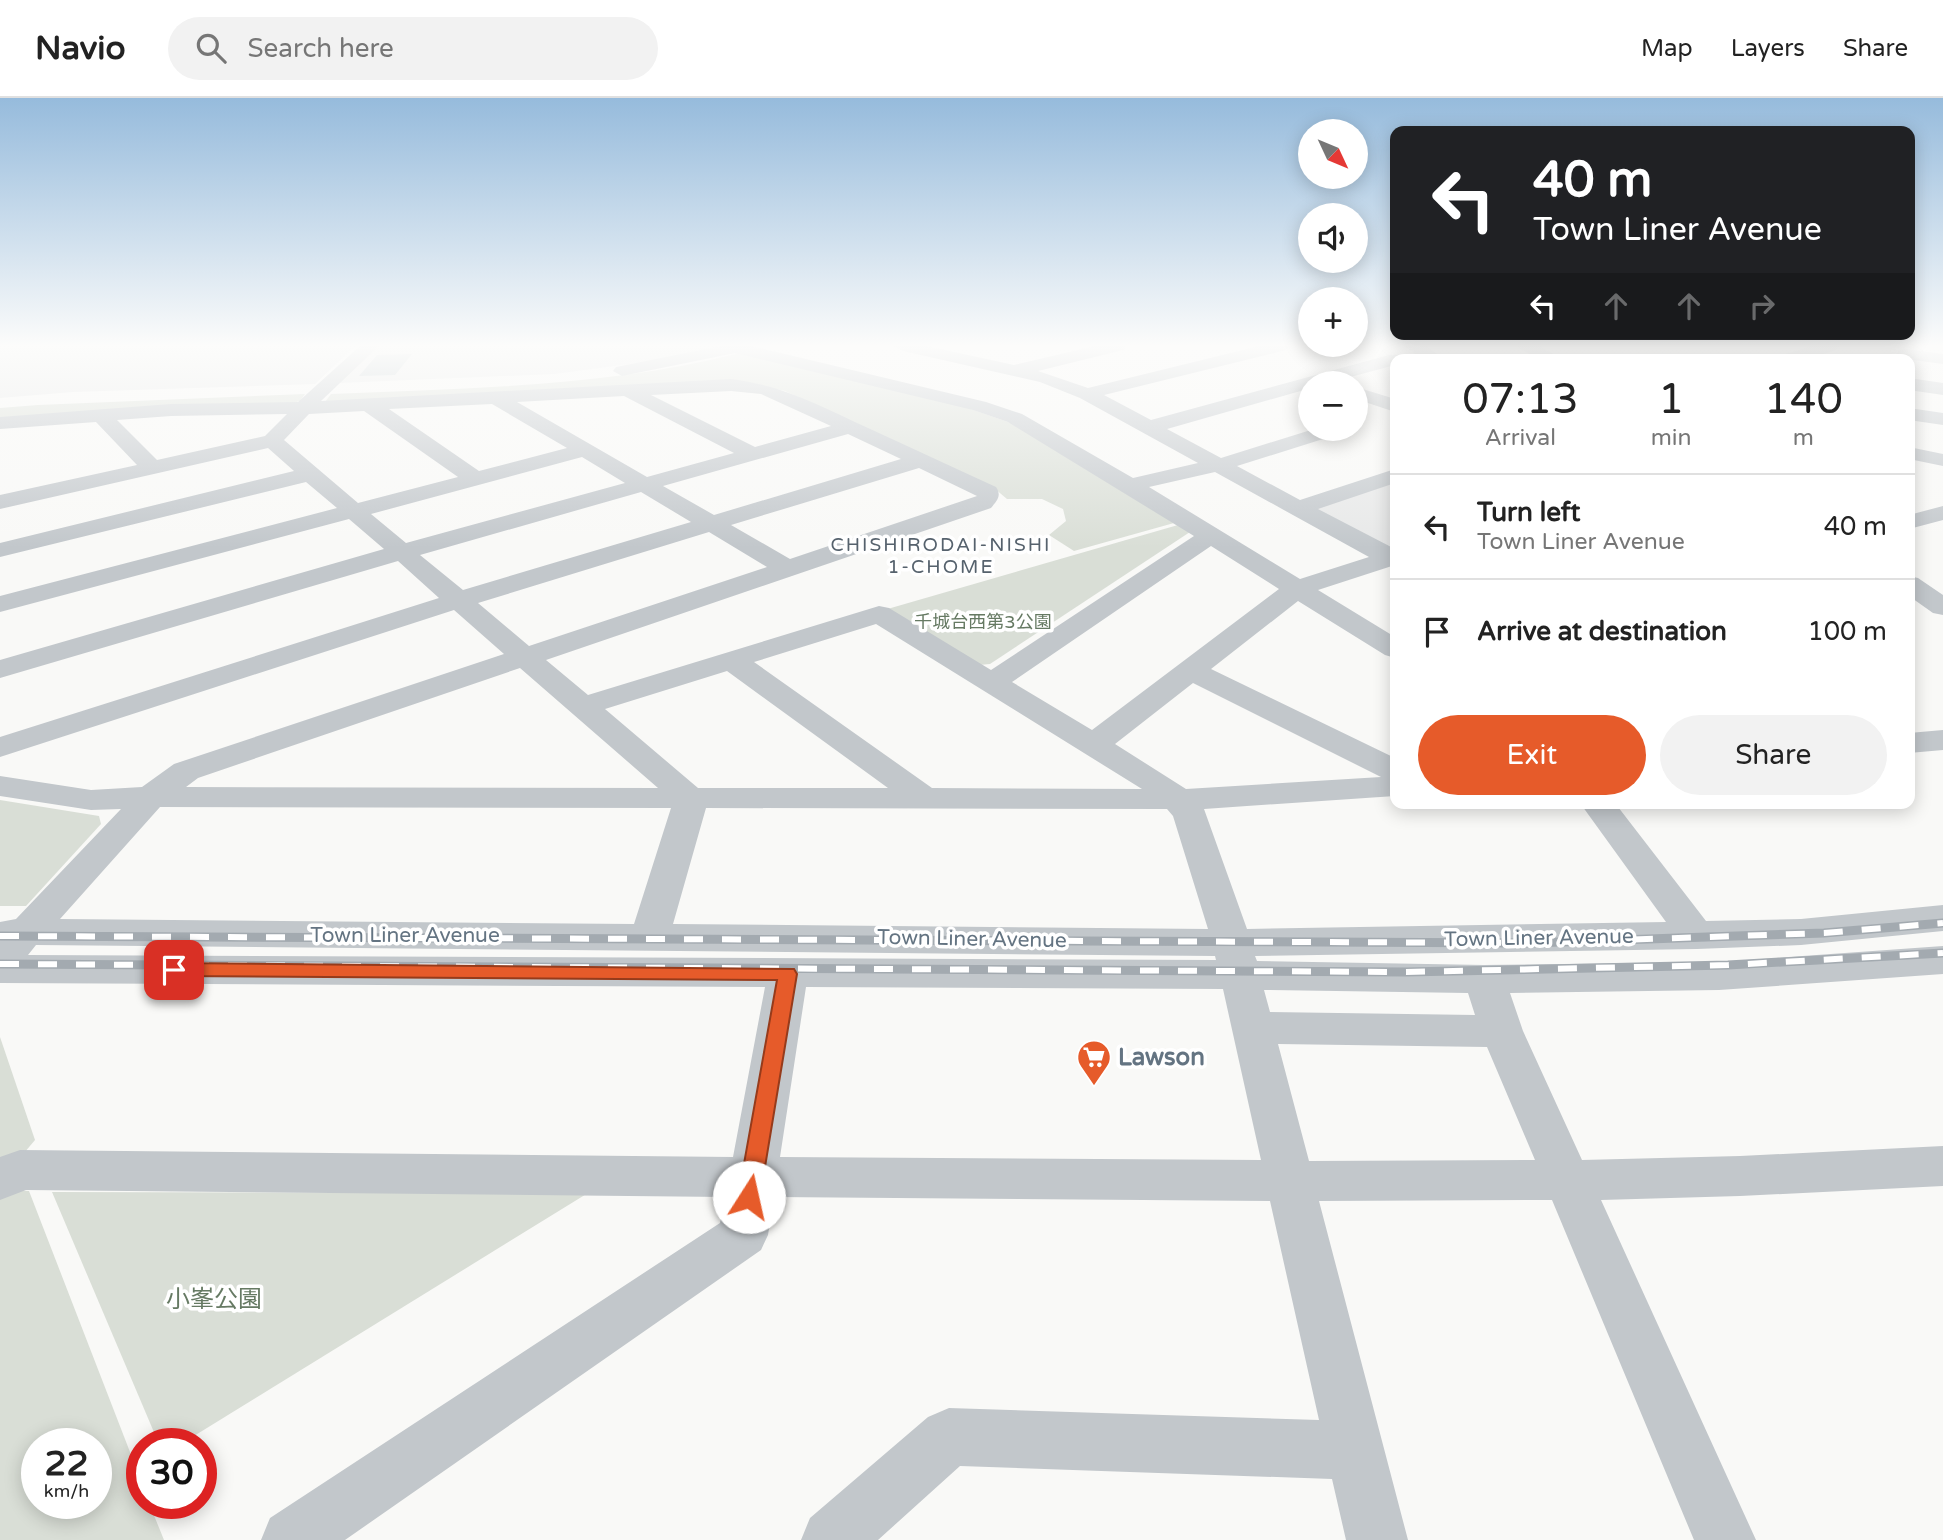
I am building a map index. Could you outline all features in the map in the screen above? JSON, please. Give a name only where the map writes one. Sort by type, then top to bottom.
[{"type":"street","points":[[0,422],[51,413]]},
{"type":"street","points":[[101,413],[152,468]]},
{"type":"street","points":[[4,495],[152,468],[272,441],[298,413]]},
{"type":"street","points":[[381,413],[475,479]]},
{"type":"street","points":[[522,413],[787,568]]},
{"type":"street","points":[[672,413],[753,454]]},
{"type":"street","points":[[8,942],[151,797],[186,771],[982,503],[988,497],[988,492],[819,413]]},
{"type":"street","points":[[998,413],[1015,418],[1130,485],[1296,589],[1390,643]]},
{"type":"street","points":[[1123,413],[1390,556]]},
{"type":"street","points":[[1150,428],[1205,413]]},
{"type":"street","points":[[1369,418],[1381,413]]},
{"type":"street","points":[[1915,415],[1943,419]]},
{"type":"street","points":[[0,669],[402,552],[850,427]]},
{"type":"street","points":[[1130,485],[1219,465],[1298,440]]},
{"type":"street","points":[[272,441],[691,799]]},
{"type":"street","points":[[0,604],[586,450]]},
{"type":"street","points":[[1915,454],[1943,460]]},
{"type":"street","points":[[0,747],[458,600],[919,461]]},
{"type":"street","points":[[0,550],[311,474]]},
{"type":"street","points":[[1299,508],[1390,478]]},
{"type":"street","points":[[1915,521],[1943,513]]},
{"type":"street","points":[[1915,523],[1943,528]]},
{"type":"street","points":[[991,682],[1210,536]]},
{"type":"street","points":[[1093,746],[1296,589],[1390,558]]},
{"type":"street","points":[[1915,588],[1943,607]]},
{"type":"street","points":[[584,706],[879,614],[1170,791],[1190,814],[1236,958],[1377,1540]]},
{"type":"street","points":[[731,660],[925,799]]},
{"type":"street","points":[[1191,670],[1390,769]]},
{"type":"street","points":[[0,786],[91,800],[151,797],[1177,799],[1390,786]]},
{"type":"street","points":[[650,936],[691,799]]},
{"type":"street","points":[[1602,809],[1697,936]]},
{"type":"street","name":"Town Liner Avenue","points":[[0,969],[788,974],[1236,958],[1801,932],[1943,918]]},
{"type":"street","name":"Town Liner Avenue","points":[[8,942],[650,936],[1236,958],[1484,979],[1719,976],[1943,960]]},
{"type":"street","points":[[292,1540],[743,1235],[788,974]]},
{"type":"street","points":[[1484,979],[1503,1031],[1567,1181],[1725,1540]]},
{"type":"street","points":[[1253,1028],[1503,1031]]},
{"type":"street","points":[[0,1180],[20,1170],[1567,1181],[1803,1176],[1943,1167]]},
{"type":"street","points":[[832,1540],[949,1437],[1355,1450]]},
{"type":"shaded area","points":[[1390,481],[1390,548],[1315,508]]},
{"type":"green space","points":[[0,413],[110,413],[0,419]]},
{"type":"green space","points":[[833,413],[983,413],[1011,423],[1174,523],[1074,551],[1049,535],[1066,521],[1063,509],[1042,499],[1007,499],[994,488]]},
{"type":"green space","name":"千城台西第3公園","points":[[1178,525],[1190,532],[990,664],[979,665],[884,610]]},
{"type":"green space","points":[[0,800],[99,816],[101,824],[26,906],[0,906]]},
{"type":"green space","points":[[0,1037],[35,1140],[24,1153],[0,1164]]},
{"type":"green space","points":[[9,1190],[29,1191],[126,1442],[126,1519],[155,1519],[164,1540],[0,1540],[0,1194]]},
{"type":"green space","name":"小峯公園","points":[[52,1192],[588,1193],[207,1428],[152,1428]]},
{"type":"railway","points":[[0,936],[1531,943],[1824,933],[1943,923]]},
{"type":"railway","points":[[0,964],[1406,972],[1728,965],[1943,953]]},
{"type":"place","name":"Lawson","points":[[1094,1087]]},
{"type":"district","name":"CHISHIRODAI-NISHI 1-CHOME","points":[[941,556]]},
{"type":"route","points":[[174,970],[788,974],[749,1197]]}]
